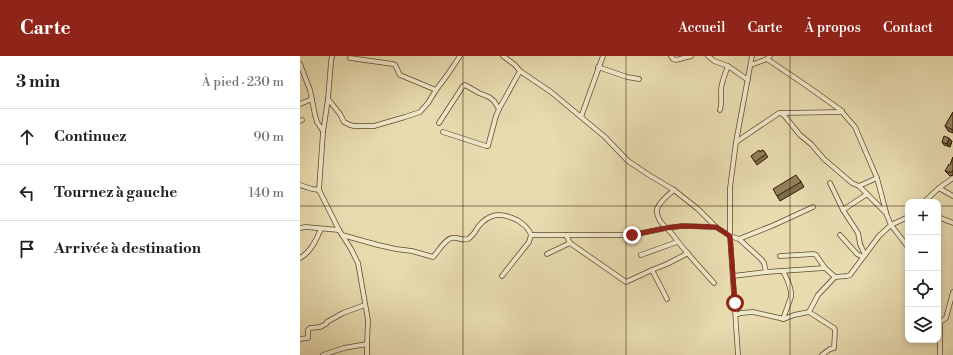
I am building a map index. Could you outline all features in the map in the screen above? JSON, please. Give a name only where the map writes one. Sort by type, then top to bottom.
[{"type":"street","points":[[332,56],[330,62],[328,99],[323,132],[319,190],[339,230],[358,263],[368,321],[367,355]]},
{"type":"street","points":[[328,99],[340,114],[344,122],[354,126],[374,126],[405,117],[420,112],[428,103],[460,56]]},
{"type":"street","points":[[503,56],[520,71],[551,92],[581,116],[605,137],[628,161],[674,190],[698,209],[716,227],[730,236],[739,239],[761,259],[764,263],[766,272]]},
{"type":"street","points":[[581,116],[603,56]]},
{"type":"street","points":[[671,56],[676,60],[691,56]]},
{"type":"street","points":[[708,56],[714,61],[728,66],[748,80]]},
{"type":"street","points":[[738,355],[730,236],[730,188],[736,142],[752,56]]},
{"type":"street","points":[[751,65],[768,57],[842,112],[855,127],[877,178],[886,213],[891,225],[905,243]]},
{"type":"street","points":[[350,58],[393,64],[400,74],[436,90]]},
{"type":"street","points":[[300,64],[302,75],[310,90],[315,115],[323,132]]},
{"type":"street","points":[[720,110],[722,103],[721,91],[723,79],[728,66]]},
{"type":"street","points":[[598,67],[627,77],[638,79]]},
{"type":"street","points":[[443,132],[488,146],[499,109],[520,71]]},
{"type":"street","points":[[439,123],[465,85],[489,97],[499,109]]},
{"type":"street","points":[[300,104],[312,99]]},
{"type":"street","points":[[736,142],[779,113],[842,112]]},
{"type":"street","points":[[781,113],[824,159],[852,183],[859,186],[886,213]]},
{"type":"street","points":[[859,186],[877,178]]},
{"type":"street","points":[[927,199],[953,178]]},
{"type":"street","points":[[830,183],[858,233],[864,256]]},
{"type":"street","points":[[300,185],[319,190]]},
{"type":"street","points":[[939,188],[953,196]]},
{"type":"street","points":[[674,190],[657,208],[657,213],[660,220],[677,242],[714,283]]},
{"type":"street","points":[[844,210],[867,194]]},
{"type":"street","points":[[739,239],[813,207]]},
{"type":"street","points":[[342,235],[433,257],[450,238],[462,240],[468,239],[474,234],[479,226],[493,215],[511,217],[524,224],[532,235]]},
{"type":"street","points":[[809,312],[818,295],[835,277],[850,275],[879,236],[891,225],[905,218]]},
{"type":"street","points":[[941,218],[953,223]]},
{"type":"street","points":[[532,235],[632,235],[682,226],[716,227]]},
{"type":"street","points":[[300,228],[306,227],[339,230]]},
{"type":"street","points":[[300,258],[305,255],[314,243],[321,229]]},
{"type":"street","points":[[502,276],[529,242],[532,235]]},
{"type":"street","points":[[566,235],[570,243],[625,282],[628,282],[688,253]]},
{"type":"street","points":[[840,235],[857,254],[864,256]]},
{"type":"street","points":[[641,255],[677,242]]},
{"type":"street","points":[[547,254],[570,243]]},
{"type":"street","points":[[780,256],[814,254],[825,268],[835,277]]},
{"type":"street","points":[[733,276],[825,268]]},
{"type":"street","points":[[652,270],[667,299]]},
{"type":"street","points":[[783,271],[792,294],[783,319]]},
{"type":"street","points":[[941,319],[946,318],[953,292]]},
{"type":"street","points":[[300,339],[308,338],[308,330],[310,328],[321,327],[326,324],[326,322],[339,315],[365,305]]},
{"type":"street","points":[[736,315],[753,312],[786,319],[794,315],[809,312],[835,329],[834,347],[831,351],[822,355]]},
{"type":"street","points":[[940,343],[940,355]]},
{"type":"street","points":[[323,355],[344,348],[367,344]]},
{"type":"building","points":[[953,112],[953,130],[945,126]]},
{"type":"building","points":[[944,136],[949,138],[947,144],[942,142]]},
{"type":"building","points":[[759,150],[760,152],[763,150],[766,154],[755,162],[751,156]]},
{"type":"building","points":[[953,157],[952,172],[945,171],[949,164],[950,165]]},
{"type":"building","points":[[796,175],[801,182],[777,196],[773,189]]},
{"type":"route","points":[[632,235],[647,231],[682,226],[716,227],[730,236],[735,303]]}]
